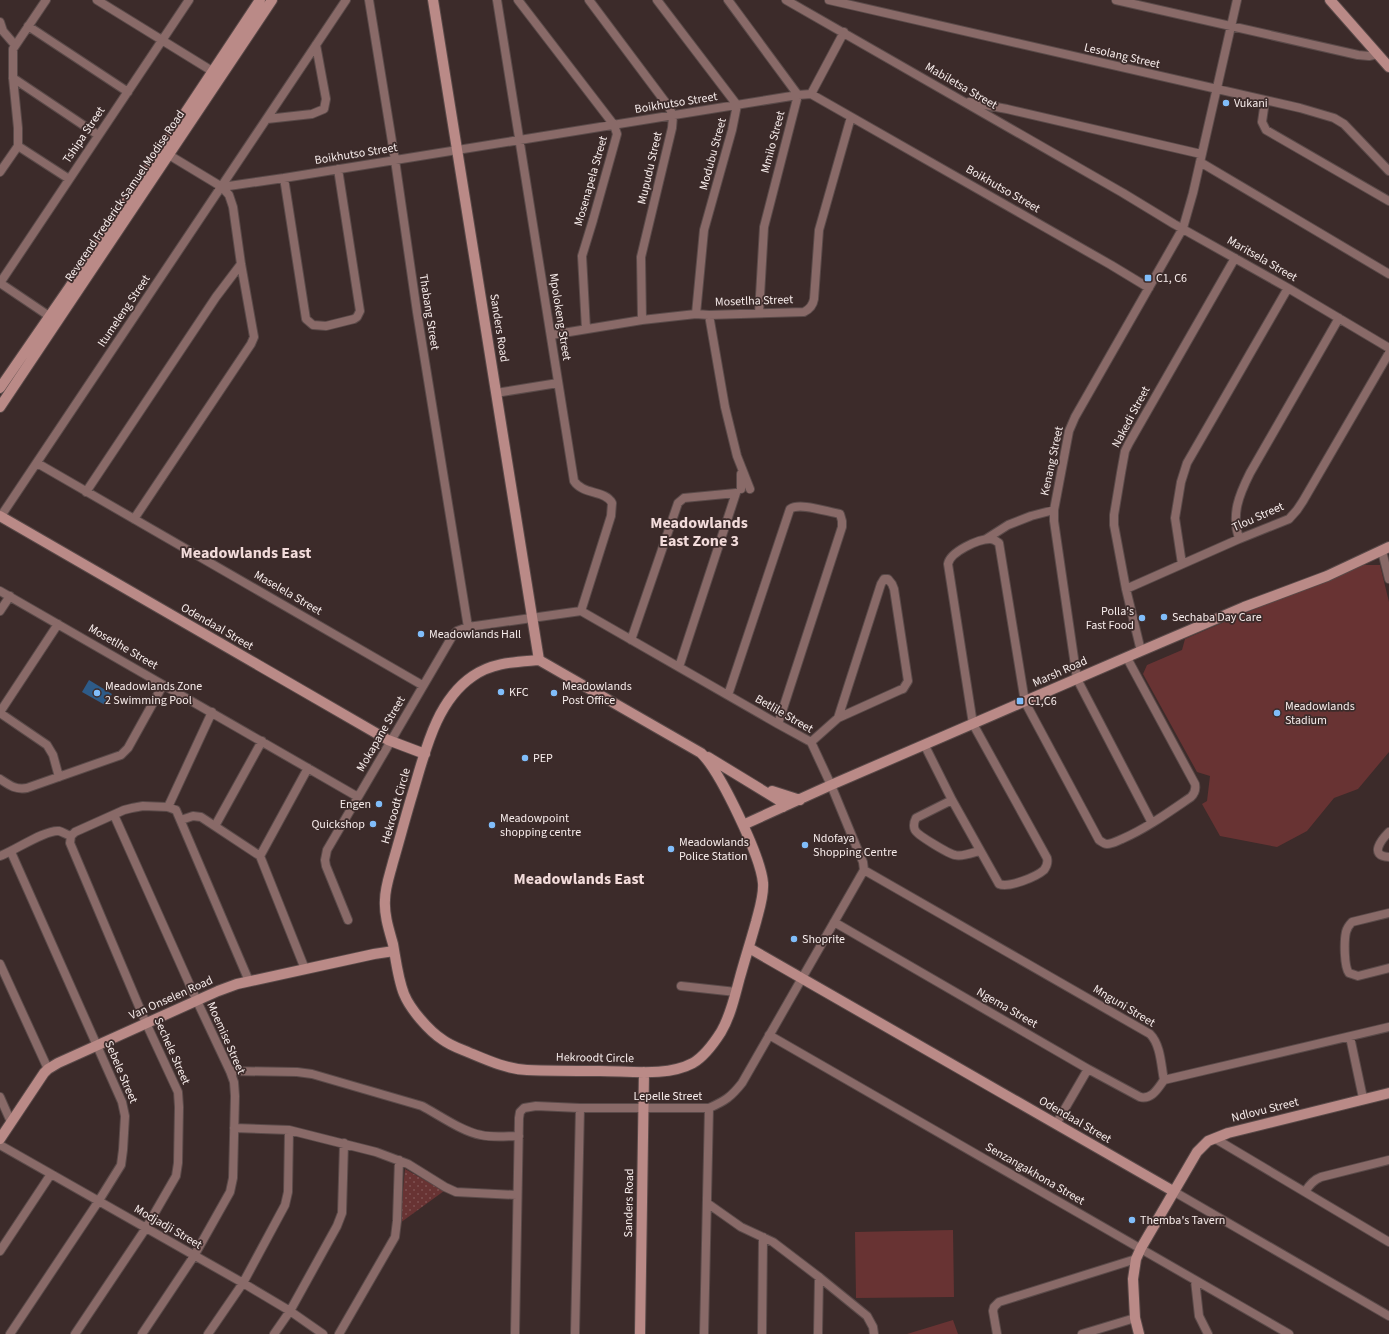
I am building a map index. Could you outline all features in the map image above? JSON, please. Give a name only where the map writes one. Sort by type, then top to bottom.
[{"type":"street","points":[[0,172],[18,146],[18,128],[13,78],[13,47],[46,0]]},
{"type":"street","points":[[97,0],[109,3],[162,41],[212,71]]},
{"type":"street","name":"Tshipa Street","points":[[0,283],[189,0]]},
{"type":"street","name":"Reverend Frederick Samuel Modise Road","points":[[0,388],[260,0]]},
{"type":"street","name":"Reverend Frederick Samuel Modise Road","points":[[0,407],[272,0]]},
{"type":"street","name":"Itumeleng Street","points":[[1,516],[346,0]]},
{"type":"street","name":"Thabang Street","points":[[369,0],[395,160],[418,320],[468,627]]},
{"type":"street","name":"Sanders Road","points":[[434,0],[539,660]]},
{"type":"street","name":"Mpolokeng Street","points":[[497,0],[574,481],[583,489],[607,498],[612,504],[611,516],[581,611]]},
{"type":"street","name":"Mosenapela Street","points":[[518,0],[614,125],[616,134],[582,256],[586,329]]},
{"type":"street","points":[[589,0],[669,107],[672,116]]},
{"type":"street","name":"Modubu Street","points":[[657,0],[736,105],[732,130],[704,230],[696,314]]},
{"type":"street","points":[[728,0],[798,95]]},
{"type":"street","name":"Mabiletsa Street","points":[[786,0],[797,3],[964,102],[1123,193]]},
{"type":"street","name":"Lesolang Street","points":[[829,0],[1216,90],[1300,108],[1336,119],[1346,126],[1389,171]]},
{"type":"street","points":[[1116,0],[1358,55],[1369,56],[1378,54]]},
{"type":"street","name":"Kenang Street","points":[[1152,823],[1076,679],[1054,521],[1054,510],[1070,426],[1183,228],[1201,158],[1237,0]]},
{"type":"street","points":[[1330,0],[1389,67]]},
{"type":"street","points":[[0,22],[3,31],[16,44]]},
{"type":"street","points":[[28,26],[128,92]]},
{"type":"street","points":[[811,94],[844,32]]},
{"type":"street","points":[[267,119],[312,114],[324,109],[326,99],[316,45]]},
{"type":"street","points":[[13,78],[98,135]]},
{"type":"street","name":"Boikhutso Street","points":[[222,186],[284,178],[811,94],[1112,265],[1149,288]]},
{"type":"street","name":"Mmilo Street","points":[[759,313],[764,227],[798,95]]},
{"type":"street","points":[[1265,101],[1262,122],[1266,130],[1389,201]]},
{"type":"street","points":[[964,102],[1007,109],[1201,158],[1389,274]]},
{"type":"street","name":"Mupudu Street","points":[[642,320],[641,257],[672,128],[672,116]]},
{"type":"street","name":"Mosetlha Street","points":[[551,335],[642,320],[696,314],[709,315],[804,312],[812,306],[814,299],[819,230],[851,117]]},
{"type":"street","points":[[18,146],[69,179]]},
{"type":"street","points":[[134,519],[251,344],[253,334],[231,199],[222,186],[169,155]]},
{"type":"street","points":[[284,178],[306,319],[313,326],[326,326],[354,319],[358,317],[360,311],[338,169]]},
{"type":"street","name":"Maritsela Street","points":[[1123,193],[1389,348]]},
{"type":"street","name":"Nakedi Street","points":[[1141,651],[1126,589],[1114,520],[1125,451],[1135,431],[1235,258]]},
{"type":"street","points":[[86,492],[216,297],[241,264]]},
{"type":"street","points":[[0,283],[49,316]]},
{"type":"street","points":[[1182,564],[1175,518],[1181,482],[1187,463],[1288,288]]},
{"type":"street","points":[[679,668],[742,490],[741,467],[725,407],[709,315]]},
{"type":"street","points":[[1239,539],[1235,517],[1243,487],[1250,472],[1339,318]]},
{"type":"street","name":"Tlou Street","points":[[1126,589],[1239,539],[1289,519],[1297,510],[1389,353]]},
{"type":"street","points":[[496,393],[558,383]]},
{"type":"street","name":"Maselela Street","points":[[37,463],[422,685]]},
{"type":"street","points":[[631,640],[678,503],[684,498],[742,490]]},
{"type":"street","points":[[728,696],[790,509],[794,507],[803,507],[840,514],[842,520],[839,535],[778,724]]},
{"type":"street","points":[[925,746],[952,800],[996,881],[1003,886],[1008,886],[1042,871],[1047,864],[1047,858],[973,724],[948,573],[948,564],[950,557],[960,550],[985,540],[1008,525],[1031,516],[1054,510]]},
{"type":"street","name":"Odendaal Street","points":[[1,516],[391,742],[425,754]]},
{"type":"street","points":[[985,540],[993,539],[999,543],[1025,702],[1100,841],[1107,844],[1136,832],[1152,823],[1191,797],[1195,791],[1195,784],[1127,658]]},
{"type":"street","points":[[1386,549],[1389,579]]},
{"type":"street","name":"Marsh Road","points":[[743,825],[1141,651],[1244,607],[1327,576],[1386,549]]},
{"type":"street","points":[[811,742],[838,718],[903,689],[908,681],[894,589],[890,580],[884,579],[878,591],[838,718]]},
{"type":"street","name":"Mosetlhe Street","points":[[0,591],[212,712],[358,798]]},
{"type":"street","points":[[0,611],[10,596]]},
{"type":"street","points":[[532,619],[581,611]]},
{"type":"street","name":"Betlile Street","points":[[581,611],[811,742],[863,862],[864,870]]},
{"type":"street","name":"Mokapane Street","points":[[348,920],[330,879],[326,866],[325,860],[327,850],[391,742],[422,685],[453,635],[458,631],[468,627],[532,619]]},
{"type":"street","points":[[58,624],[0,712],[47,745],[59,777]]},
{"type":"street","name":"Hekroodt Circle","points":[[539,660],[701,753],[715,770],[743,825],[759,865],[763,882],[763,893],[736,992],[722,1031],[700,1058],[692,1063],[675,1069],[644,1072],[518,1070],[501,1066],[453,1046],[437,1036],[412,1009],[400,982],[385,906],[385,893],[401,833],[425,754],[441,713],[459,688],[472,676],[487,667],[499,664],[539,660]]},
{"type":"street","points":[[0,779],[13,788],[22,789],[114,758],[124,753],[163,685]]},
{"type":"street","points":[[168,807],[212,712]]},
{"type":"street","points":[[216,826],[262,741]]},
{"type":"street","points":[[701,753],[780,801],[783,807]]},
{"type":"street","points":[[260,856],[308,768]]},
{"type":"street","points":[[758,788],[800,800]]},
{"type":"street","points":[[952,800],[916,818],[914,823],[915,830],[923,837],[954,855],[962,855],[979,851]]},
{"type":"street","points":[[0,856],[49,833],[59,831],[71,836],[76,832],[124,810],[143,806],[168,807],[176,810],[248,981]]},
{"type":"street","name":"Moemise Street","points":[[114,815],[230,1071],[234,1082],[235,1096],[233,1178],[230,1192],[194,1256],[142,1334]]},
{"type":"street","points":[[181,820],[193,816],[201,817],[260,856],[305,969]]},
{"type":"street","points":[[1389,832],[1379,843],[1378,849],[1379,853],[1383,856],[1389,857]]},
{"type":"street","name":"Sechele Street","points":[[71,836],[70,843],[146,1023],[178,1092],[179,1107],[177,1172],[146,1228],[76,1334]]},
{"type":"street","name":"Sebele Street","points":[[10,1334],[121,1165],[125,1116],[122,1102],[11,852]]},
{"type":"street","points":[[802,978],[864,870]]},
{"type":"street","name":"Mnguni Street","points":[[864,870],[1150,1034],[1154,1038],[1157,1046],[1164,1080]]},
{"type":"street","points":[[1389,913],[1352,922],[1346,932],[1347,971],[1358,976],[1389,968]]},
{"type":"street","name":"Ngema Street","points":[[834,922],[1088,1069],[1144,1098],[1148,1098],[1154,1093],[1164,1080]]},
{"type":"street","name":"Odendaal Street","points":[[749,948],[1389,1316]]},
{"type":"street","name":"Van Onselen Road","points":[[0,1139],[48,1069],[97,1045],[232,986],[248,981],[374,954],[394,952]]},
{"type":"street","points":[[0,964],[48,1069]]},
{"type":"street","name":"Lepelle Street","points":[[519,1136],[520,1112],[529,1106],[580,1108],[709,1108],[724,1102],[742,1083],[802,978]]},
{"type":"street","points":[[681,986],[736,992]]},
{"type":"street","points":[[1164,1080],[1389,1027]]},
{"type":"street","name":"Senzangakhona Street","points":[[769,1035],[1290,1334]]},
{"type":"street","points":[[1350,1037],[1363,1098]]},
{"type":"street","points":[[1056,1124],[1088,1069]]},
{"type":"street","points":[[230,1071],[297,1072],[312,1074],[422,1106],[463,1129],[480,1135],[490,1137],[519,1136],[515,1334]]},
{"type":"street","name":"Sanders Road","points":[[640,1334],[644,1072]]},
{"type":"street","name":"Ndlovu Street","points":[[1139,1334],[1135,1318],[1133,1279],[1136,1260],[1141,1248],[1173,1191],[1197,1152],[1204,1144],[1214,1138],[1242,1129],[1363,1098],[1389,1093]]},
{"type":"street","points":[[0,1097],[11,1122]]},
{"type":"street","points":[[575,1334],[580,1108]]},
{"type":"street","points":[[704,1334],[709,1108]]},
{"type":"street","points":[[234,1128],[289,1130],[344,1143],[399,1160],[456,1192],[517,1195]]},
{"type":"street","points":[[208,1334],[243,1283],[285,1205],[288,1192],[289,1130]]},
{"type":"street","points":[[1214,1138],[1389,1242]]},
{"type":"street","points":[[274,1334],[290,1310],[330,1240],[340,1219],[343,1192],[344,1143]]},
{"type":"street","name":"Modjadji Street","points":[[0,1145],[290,1310],[323,1334]]},
{"type":"street","points":[[339,1334],[395,1237],[399,1160]]},
{"type":"street","points":[[1305,1192],[1309,1185],[1321,1176],[1389,1160]]},
{"type":"street","points":[[0,1251],[51,1174]]},
{"type":"street","points":[[707,1203],[741,1226],[785,1250],[867,1316],[871,1322],[874,1334]]},
{"type":"street","points":[[762,1334],[763,1237]]},
{"type":"street","points":[[997,1334],[993,1311],[996,1304],[999,1302],[1136,1260]]},
{"type":"street","points":[[818,1334],[819,1277]]},
{"type":"street","points":[[1195,1280],[1199,1316],[1208,1334]]},
{"type":"street","points":[[1082,1334],[1135,1318]]},
{"type":"shaded area","name":"Meadowlands Stadium","points":[[1357,565],[1380,565],[1389,602],[1389,752],[1358,789],[1334,798],[1307,831],[1277,847],[1220,836],[1202,804],[1207,801],[1210,776],[1197,772],[1143,674],[1147,665],[1182,650],[1185,639]]},
{"type":"shaded area","points":[[405,1169],[444,1191],[400,1223]]},
{"type":"shaded area","points":[[953,1230],[954,1297],[856,1298],[855,1232]]},
{"type":"shaded area","points":[[953,1320],[958,1334],[907,1334]]},
{"type":"water","name":"Meadowlands Zone 2 Swimming Pool","points":[[89,680],[112,694],[105,705],[82,692]]},
{"type":"place","name":"Vukani","points":[[1226,103]]},
{"type":"place","name":"C1, C6","points":[[1148,278]]},
{"type":"place","name":"Sechaba Day Care","points":[[1164,617]]},
{"type":"place","name":"Polla's Fast Food","points":[[1142,618]]},
{"type":"place","name":"Meadowlands Hall","points":[[421,634]]},
{"type":"place","name":"KFC","points":[[501,692]]},
{"type":"place","name":"Meadowlands Zone 2 Swimming Pool","points":[[97,693]]},
{"type":"place","name":"Meadowlands Post Office","points":[[554,693]]},
{"type":"place","name":"C1,C6","points":[[1020,701]]},
{"type":"place","name":"Meadowlands Stadium","points":[[1277,713]]},
{"type":"place","name":"PEP","points":[[525,758]]},
{"type":"place","name":"Engen","points":[[379,804]]},
{"type":"place","name":"Quickshop","points":[[373,824]]},
{"type":"place","name":"Meadowpoint shopping centre","points":[[492,825]]},
{"type":"place","name":"Ndofaya Shopping Centre","points":[[805,845]]},
{"type":"place","name":"Meadowlands Police Station","points":[[671,849]]},
{"type":"place","name":"Shoprite","points":[[794,939]]},
{"type":"place","name":"Themba's Tavern","points":[[1132,1220]]},
{"type":"district","name":"Meadowlands East Zone 3","points":[[699,532]]},
{"type":"district","name":"Meadowlands East","points":[[246,553]]},
{"type":"district","name":"Meadowlands East","points":[[579,879]]}]
